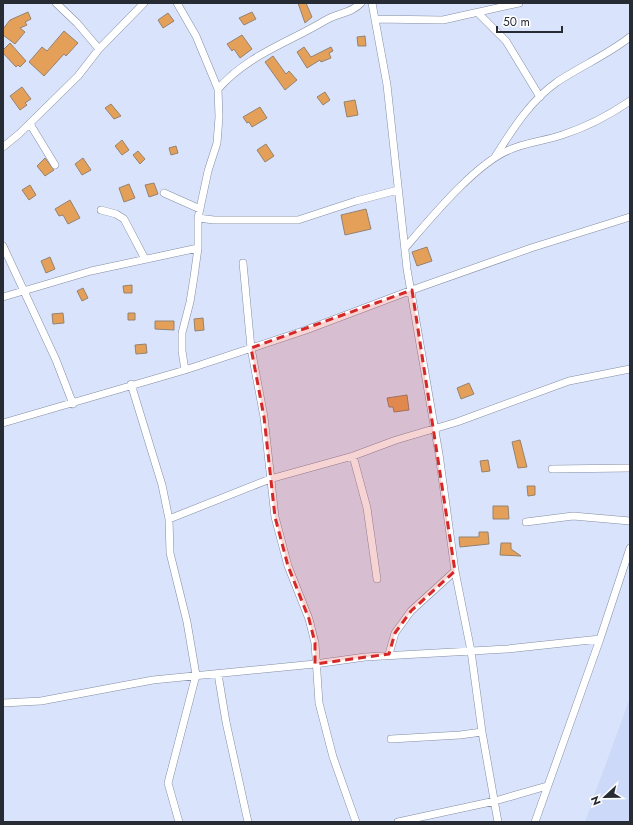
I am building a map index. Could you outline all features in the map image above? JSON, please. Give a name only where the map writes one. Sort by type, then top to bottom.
[{"type":"street","points":[[56,3],[77,23],[99,49]]},
{"type":"street","points":[[3,147],[30,124],[78,76],[99,49],[144,3]]},
{"type":"street","points":[[177,3],[196,36],[218,89],[217,143],[208,171],[198,218],[198,248],[190,302],[182,333],[182,351],[185,370]]},
{"type":"street","points":[[218,89],[241,66],[326,20],[350,11],[362,3]]},
{"type":"street","points":[[372,3],[387,85],[405,248],[455,571],[471,651],[482,732],[498,822]]},
{"type":"street","points":[[375,18],[443,20],[519,3]]},
{"type":"street","points":[[478,13],[506,41],[540,96]]},
{"type":"street","points":[[494,157],[517,123],[540,96],[557,82],[613,51],[630,37]]},
{"type":"street","points":[[405,248],[431,217],[481,167],[494,157],[509,149],[588,126],[608,117],[630,101]]},
{"type":"street","points":[[30,124],[55,165]]},
{"type":"street","points":[[198,218],[214,220],[298,220],[398,190]]},
{"type":"street","points":[[164,193],[200,209]]},
{"type":"street","points":[[101,210],[116,214],[124,219],[145,259]]},
{"type":"street","points":[[3,423],[73,404],[131,384],[185,370],[306,330],[412,290],[531,248],[630,217]]},
{"type":"street","points":[[3,246],[56,360],[73,404]]},
{"type":"street","points":[[3,297],[91,271],[198,248]]},
{"type":"street","points":[[243,263],[251,348],[264,417],[270,479],[280,541],[297,591],[309,619],[315,643],[315,664],[319,703],[329,742],[356,822]]},
{"type":"street","points":[[169,519],[270,479],[353,456],[569,381],[630,369]]},
{"type":"street","points":[[131,384],[162,485],[169,519],[170,553],[187,622],[196,675],[168,783],[179,822]]},
{"type":"street","points":[[353,456],[367,508],[377,579]]},
{"type":"street","points":[[552,470],[630,468]]},
{"type":"street","points":[[526,522],[573,516],[630,521]]},
{"type":"street","points":[[535,822],[600,639],[630,548]]},
{"type":"street","points":[[389,654],[395,633],[411,612],[455,571]]},
{"type":"street","points":[[3,704],[41,701],[124,685],[196,675],[315,664],[389,654],[506,649],[600,639]]},
{"type":"street","points":[[218,674],[227,729],[248,822]]},
{"type":"street","points":[[391,739],[460,736],[482,732]]},
{"type":"street","points":[[398,822],[495,802],[547,786]]},
{"type":"highlighted area","points":[[412,290],[455,571],[411,611],[395,633],[389,654],[315,664],[315,643],[309,619],[288,566],[275,517],[264,417],[251,348]]},
{"type":"shaded area","points":[[630,698],[630,822],[585,822],[594,796]]},
{"type":"building","points":[[298,3],[306,3],[312,17],[305,23]]},
{"type":"building","points":[[28,12],[31,19],[25,22],[27,25],[20,28],[25,32],[15,44],[3,35],[3,29],[10,20]]},
{"type":"building","points":[[252,12],[256,19],[244,25],[239,18]]},
{"type":"building","points":[[168,13],[174,21],[163,28],[158,20]]},
{"type":"building","points":[[64,31],[78,43],[66,56],[64,54],[44,76],[29,62],[42,47],[47,51]]},
{"type":"building","points":[[242,35],[252,49],[240,58],[234,49],[232,51],[227,44]]},
{"type":"building","points":[[365,36],[366,46],[358,46],[357,37]]},
{"type":"building","points":[[10,43],[26,61],[20,67],[18,65],[16,67],[3,53],[3,50]]},
{"type":"building","points":[[304,47],[311,57],[331,47],[333,51],[329,53],[331,58],[321,62],[320,60],[307,68],[297,52]]},
{"type":"building","points":[[273,56],[286,74],[289,71],[297,80],[285,90],[265,62]]},
{"type":"building","points":[[22,87],[31,99],[25,103],[27,105],[20,110],[10,96]]},
{"type":"building","points":[[325,92],[330,100],[323,105],[317,97]]},
{"type":"building","points":[[355,100],[358,115],[347,117],[344,102]]},
{"type":"building","points":[[111,104],[121,116],[114,119],[105,108]]},
{"type":"building","points":[[260,107],[267,118],[252,127],[243,117]]},
{"type":"building","points":[[122,140],[129,150],[122,155],[115,146]]},
{"type":"building","points":[[266,144],[274,156],[265,162],[257,150]]},
{"type":"building","points":[[176,146],[178,153],[171,155],[169,148]]},
{"type":"building","points":[[138,151],[145,159],[140,164],[133,155]]},
{"type":"building","points":[[45,158],[54,170],[45,176],[37,166]]},
{"type":"building","points":[[83,158],[91,170],[82,175],[75,164]]},
{"type":"building","points":[[154,183],[158,194],[149,197],[145,185]]},
{"type":"building","points":[[129,184],[135,198],[124,202],[119,188]]},
{"type":"building","points":[[30,185],[36,195],[29,200],[22,190]]},
{"type":"building","points":[[70,200],[80,218],[68,224],[63,215],[59,216],[55,209]]},
{"type":"building","points":[[366,209],[371,229],[345,235],[341,215]]},
{"type":"building","points":[[427,247],[432,261],[417,266],[412,252]]},
{"type":"building","points":[[50,257],[55,269],[46,273],[41,261]]},
{"type":"building","points":[[132,285],[132,293],[124,293],[123,286]]},
{"type":"building","points":[[83,288],[88,298],[82,301],[77,291]]},
{"type":"building","points":[[63,313],[64,323],[53,324],[52,314]]},
{"type":"building","points":[[128,313],[135,313],[135,320],[128,320]]},
{"type":"building","points":[[203,318],[204,330],[195,331],[194,319]]},
{"type":"building","points":[[155,321],[174,321],[174,330],[155,329]]},
{"type":"building","points":[[146,344],[147,353],[136,354],[135,345]]},
{"type":"building","points":[[469,383],[474,394],[461,399],[457,388]]},
{"type":"building","points":[[407,395],[409,410],[394,412],[393,407],[389,407],[387,398]]},
{"type":"building","points":[[520,440],[527,467],[518,468],[512,442]]},
{"type":"building","points":[[488,460],[490,471],[482,472],[480,461]]},
{"type":"building","points":[[527,486],[535,486],[535,495],[528,496]]},
{"type":"building","points":[[493,506],[508,506],[509,519],[493,519]]},
{"type":"building","points":[[479,532],[488,532],[489,544],[460,547],[459,537],[479,537]]},
{"type":"building","points":[[501,543],[511,543],[511,549],[521,556],[500,555]]}]
